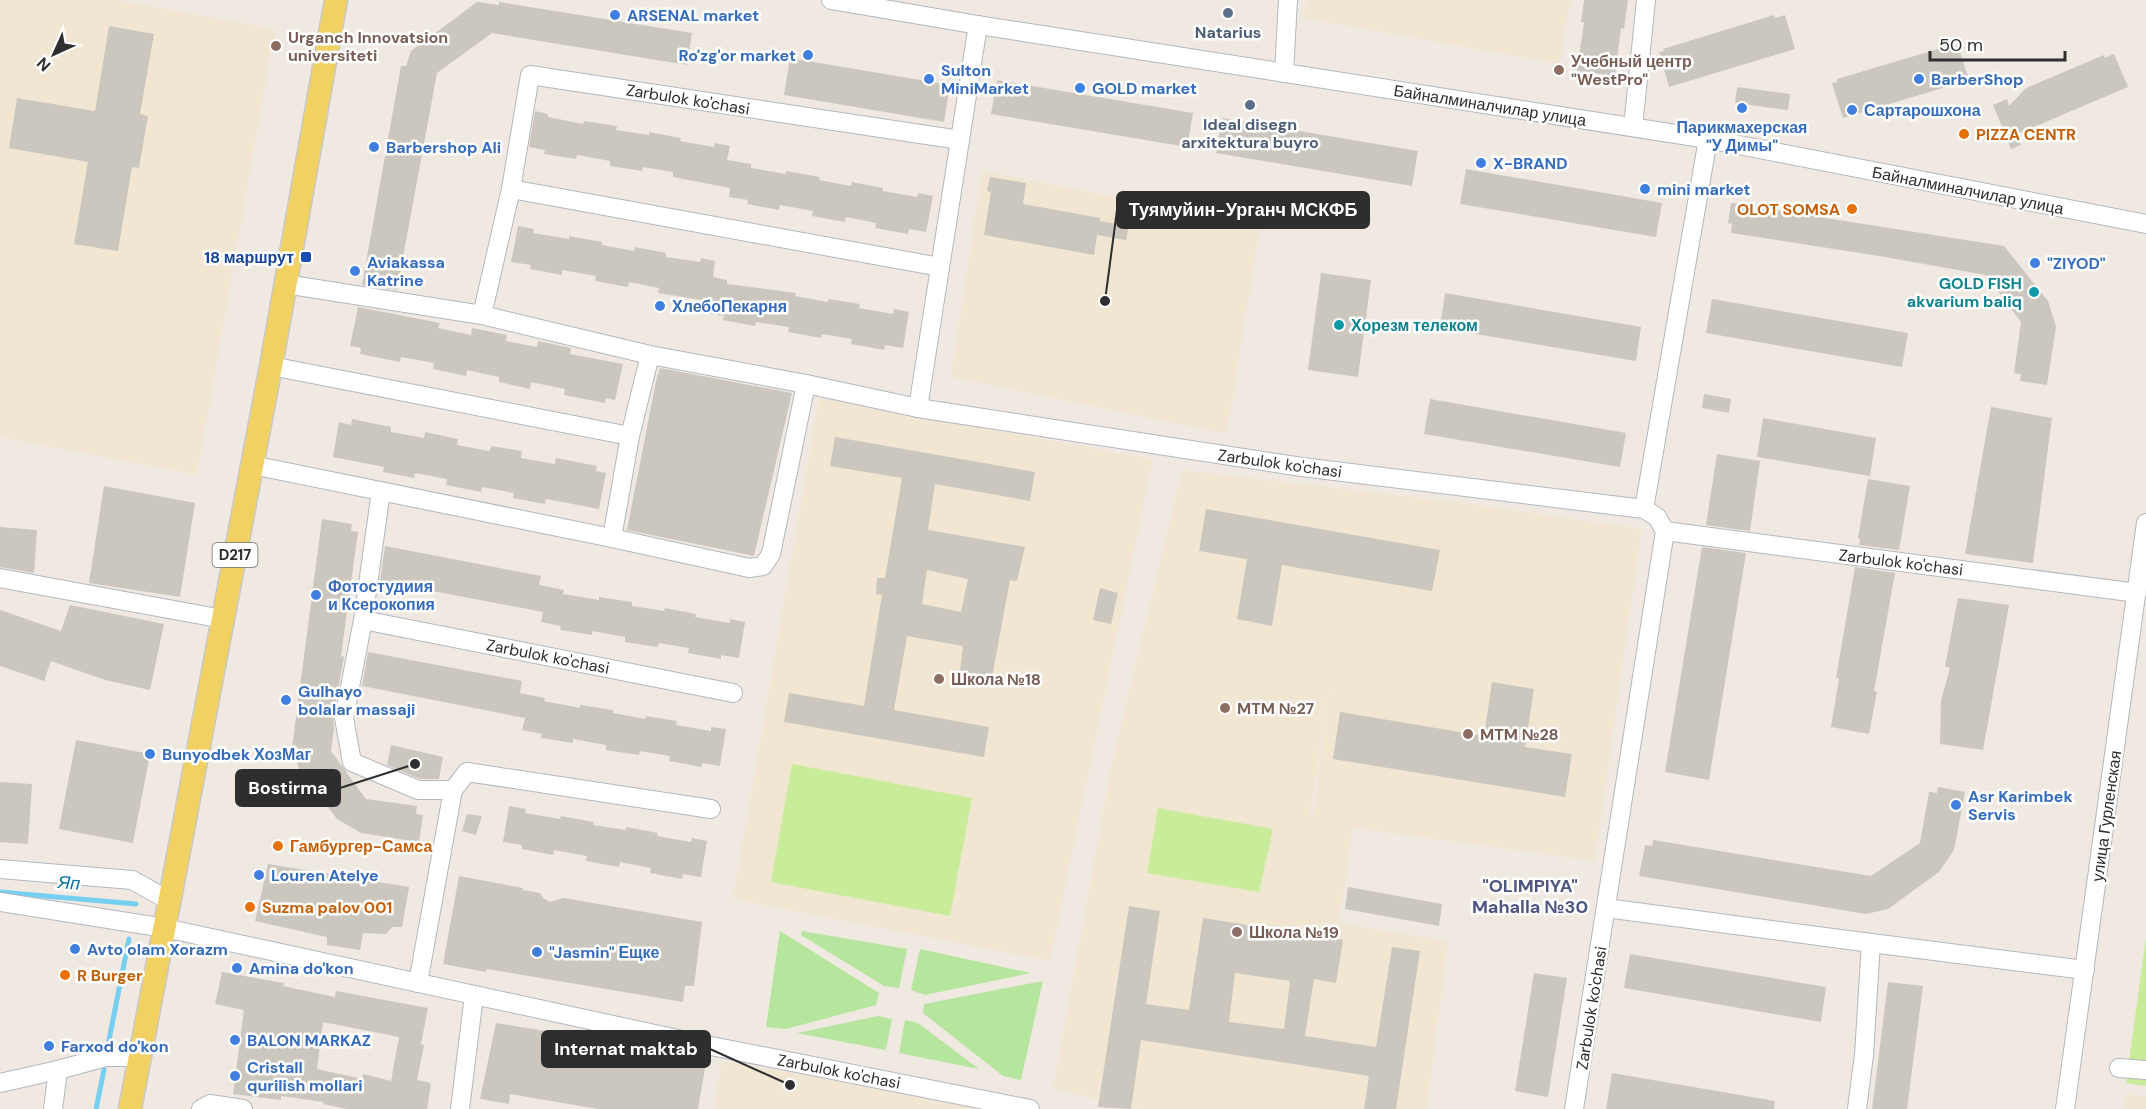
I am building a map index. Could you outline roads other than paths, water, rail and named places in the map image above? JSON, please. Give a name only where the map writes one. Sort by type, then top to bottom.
[{"type":"main road","name":"D217","points":[[130,1109],[271,366],[336,0]]},
{"type":"street","name":"Байналминалчилар улица","points":[[831,0],[1284,74],[1708,139],[2146,225]]},
{"type":"street","points":[[1284,74],[1288,0]]},
{"type":"street","points":[[1633,127],[1646,0]]},
{"type":"street","points":[[918,408],[978,25]]},
{"type":"street","name":"Zarbulok ko'chasi","points":[[960,140],[530,75],[511,189],[482,315],[650,355],[806,384],[918,408],[1302,467],[1644,509]]},
{"type":"street","points":[[1665,531],[1657,517],[1644,509],[1708,139]]},
{"type":"street","points":[[511,189],[940,267]]},
{"type":"street","points":[[285,284],[482,315]]},
{"type":"street","points":[[612,538],[630,436],[650,355]]},
{"type":"street","points":[[271,366],[630,436]]},
{"type":"street","points":[[252,465],[749,568],[762,566],[771,554],[806,384]]},
{"type":"street","points":[[381,491],[363,620],[344,718],[352,762],[418,790],[453,790]]},
{"type":"street","name":"улица Гурленская","points":[[2065,1109],[2146,523]]},
{"type":"street","name":"Zarbulok ko'chasi","points":[[1574,1109],[1665,531],[2137,593]]},
{"type":"street","points":[[0,578],[223,619]]},
{"type":"street","name":"Zarbulok ko'chasi","points":[[363,620],[733,693]]},
{"type":"street","points":[[418,983],[453,790],[467,772],[711,809]]},
{"type":"street","points":[[0,869],[132,880],[170,901]]},
{"type":"street","name":"Zarbulok ko'chasi","points":[[0,902],[165,928],[706,1045],[1030,1109]]},
{"type":"street","points":[[1606,908],[2085,970]]},
{"type":"street","points":[[1857,1109],[1864,1055],[1871,943]]},
{"type":"street","points":[[460,1109],[474,995]]},
{"type":"street","points":[[0,1083],[106,1057],[140,1057]]},
{"type":"street","points":[[2119,1068],[2146,1070]]},
{"type":"street","points":[[53,1109],[58,1070]]},
{"type":"street","points":[[201,1109],[210,1104],[243,1109]]},
{"type":"waterway","name":"Яп","points":[[0,892],[136,904]]},
{"type":"waterway","name":"Яп","points":[[107,1050],[129,939]]},
{"type":"waterway","name":"Яп","points":[[96,1109],[104,1070]]},
{"type":"place","name":"Natarius","points":[[1228,13]]},
{"type":"place","name":"ARSENAL market","points":[[615,15]]},
{"type":"place","name":"Urganch Innovatsion universiteti","points":[[276,46]]},
{"type":"place","name":"Ro'zg'or market","points":[[808,55]]},
{"type":"place","name":"Учебный центр \"WestPro\"","points":[[1559,70]]},
{"type":"place","name":"Sulton MiniMarket","points":[[929,79]]},
{"type":"place","name":"BarberShop","points":[[1919,79]]},
{"type":"place","name":"GOLD market","points":[[1080,88]]},
{"type":"place","name":"Ideal disegn arxitektura buyro","points":[[1250,105]]},
{"type":"place","name":"Парикмахерская \"У Димы\"","points":[[1742,108]]},
{"type":"place","name":"Сартарошхона","points":[[1852,110]]},
{"type":"place","name":"PIZZA CENTR","points":[[1964,134]]},
{"type":"place","name":"Barbershop Ali","points":[[374,147]]},
{"type":"place","name":"X-BRAND","points":[[1481,163]]},
{"type":"place","name":"mini market","points":[[1645,189]]},
{"type":"place","name":"OLOT SOMSA","points":[[1852,209]]},
{"type":"place","name":"18 маршрут","points":[[306,257]]},
{"type":"place","name":"\"ZIYOD\"","points":[[2035,263]]},
{"type":"place","name":"Aviakassa Katrine","points":[[355,271]]},
{"type":"place","name":"GOLD FISH akvarium baliq","points":[[2034,292]]},
{"type":"place","name":"Туямуйин-Урганч МСКФБ","points":[[1105,301]]},
{"type":"place","name":"ХлебоПекарня","points":[[660,306]]},
{"type":"place","name":"Хорезм телеком","points":[[1339,325]]},
{"type":"place","name":"Фотостудиия и Ксерокопия","points":[[316,595]]},
{"type":"place","name":"Школа №18","points":[[939,679]]},
{"type":"place","name":"Gulhayo bolalar massaji","points":[[286,700]]},
{"type":"place","name":"MTM №27","points":[[1225,708]]},
{"type":"place","name":"MTM №28","points":[[1468,734]]},
{"type":"place","name":"Bunyodbek ХозМаг","points":[[150,754]]},
{"type":"place","name":"Bostirma","points":[[415,764]]},
{"type":"place","name":"Asr Karimbek Servis","points":[[1956,805]]},
{"type":"place","name":"Гамбургер-Самса","points":[[278,846]]},
{"type":"place","name":"Louren Atelye","points":[[259,875]]},
{"type":"place","name":"Suzma palov 001","points":[[250,907]]},
{"type":"place","name":"Школа №19","points":[[1237,932]]},
{"type":"place","name":"Avto olam Xorazm","points":[[75,949]]},
{"type":"place","name":"\"Jasmin\" Ещке","points":[[537,952]]},
{"type":"place","name":"Amina do'kon","points":[[237,968]]},
{"type":"place","name":"R Burger","points":[[65,975]]},
{"type":"place","name":"BALON MARKAZ","points":[[235,1040]]},
{"type":"place","name":"Farxod do'kon","points":[[49,1046]]},
{"type":"place","name":"Cristall qurilish mollari","points":[[235,1076]]},
{"type":"place","name":"Internat maktab","points":[[790,1085]]},
{"type":"district","name":"\"OLIMPIYA\" Mahalla №30","points":[[1530,896]]}]
